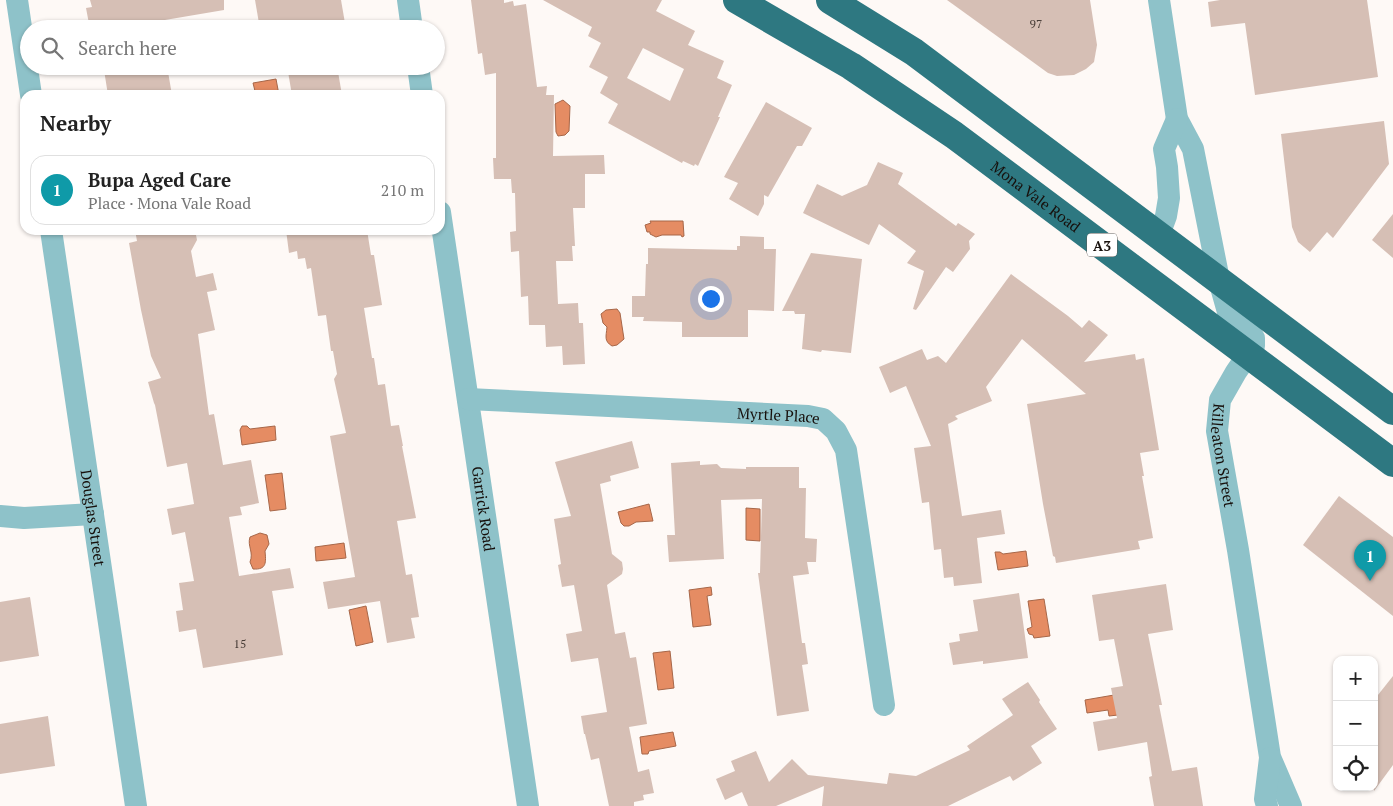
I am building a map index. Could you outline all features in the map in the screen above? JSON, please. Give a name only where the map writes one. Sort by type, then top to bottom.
[{"type":"highway","name":"Mona Vale Road","points":[[737,0],[851,66],[954,135],[1393,464]]},
{"type":"highway","points":[[830,0],[914,52],[1393,411]]},
{"type":"street","points":[[17,0],[20,20]]},
{"type":"street","points":[[408,0],[411,20]]},
{"type":"street","points":[[1159,0],[1177,119],[1193,150],[1219,280],[1228,312],[1247,328],[1254,338],[1254,346],[1249,355]]},
{"type":"street","points":[[28,75],[30,90]]},
{"type":"street","points":[[419,75],[421,90]]},
{"type":"street","points":[[1159,235],[1166,216],[1169,198],[1164,149],[1177,119]]},
{"type":"street","name":"Douglas Street","points":[[52,235],[136,806]]},
{"type":"street","name":"Garrick Road","points":[[443,235],[528,806]]},
{"type":"street","name":"Killeaton Street","points":[[1249,355],[1236,372],[1220,400],[1217,430],[1238,550],[1270,757],[1266,806]]},
{"type":"street","name":"Myrtle Place","points":[[468,399],[808,416],[823,419],[836,431],[846,450],[884,705]]},
{"type":"street","points":[[0,516],[24,518],[93,514]]},
{"type":"street","name":"Killeaton Street","points":[[1270,757],[1291,806]]},
{"type":"shaded area","points":[[276,79],[278,90],[255,90],[253,83]]},
{"type":"shaded area","points":[[563,100],[570,106],[569,131],[565,135],[558,136],[556,132],[555,104]]},
{"type":"shaded area","points":[[650,221],[683,221],[684,236],[662,235],[656,237],[647,232],[645,225],[651,223]]},
{"type":"shaded area","points":[[617,309],[620,313],[624,339],[617,345],[612,346],[607,340],[607,327],[603,323],[601,314],[606,310]]},
{"type":"shaded area","points":[[242,426],[247,426],[250,429],[275,426],[276,440],[242,445],[240,430]]},
{"type":"shaded area","points":[[282,473],[286,509],[270,511],[265,475]]},
{"type":"shaded area","points":[[649,504],[653,521],[636,522],[629,526],[624,526],[621,523],[618,512]]},
{"type":"shaded area","points":[[746,508],[760,509],[760,541],[746,540]]},
{"type":"shaded area","points":[[260,533],[267,535],[269,544],[265,551],[265,564],[261,568],[253,569],[250,562],[249,540],[250,537]]},
{"type":"shaded area","points":[[344,543],[346,558],[316,561],[315,547]]},
{"type":"shaded area","points":[[1026,551],[1028,566],[998,570],[995,552],[1003,554]]},
{"type":"shaded area","points":[[711,587],[712,595],[707,596],[711,625],[693,627],[689,590]]},
{"type":"shaded area","points":[[1044,599],[1050,636],[1034,638],[1027,629],[1032,627],[1028,601]]},
{"type":"shaded area","points":[[366,606],[373,642],[356,646],[349,610]]},
{"type":"shaded area","points":[[670,651],[674,688],[658,690],[653,653]]},
{"type":"shaded area","points":[[1114,695],[1118,715],[1109,716],[1108,710],[1087,713],[1085,700]]},
{"type":"shaded area","points":[[673,732],[676,746],[642,754],[640,737]]},
{"type":"building","points":[[90,0],[224,0],[224,10],[165,20],[88,20],[86,8],[92,7]]},
{"type":"building","points":[[255,0],[341,0],[344,20],[258,20]]},
{"type":"building","points":[[471,0],[504,0],[504,3],[513,1],[514,6],[526,4],[537,87],[547,86],[546,95],[554,95],[553,156],[604,155],[605,174],[585,174],[585,208],[573,208],[575,246],[572,246],[573,261],[556,261],[558,304],[578,303],[579,323],[583,323],[585,364],[563,365],[562,346],[546,347],[545,325],[529,325],[528,296],[521,297],[519,251],[511,252],[510,232],[516,231],[515,193],[512,193],[511,179],[494,179],[493,158],[496,158],[496,73],[485,75],[482,53],[478,54]]},
{"type":"building","points":[[543,0],[662,0],[656,11],[695,31],[688,45],[724,61],[717,78],[732,85],[698,166],[683,161],[682,163],[608,123],[618,104],[600,93],[608,77],[589,67],[601,43],[588,36],[592,27]],"holes":[[[643,48],[684,69],[670,101],[627,78]]]},
{"type":"building","points":[[947,0],[1090,0],[1097,45],[1094,62],[1086,69],[1074,75],[1057,76],[1048,73]]},
{"type":"building","points":[[1220,0],[1367,0],[1378,77],[1255,95],[1245,23],[1211,27],[1208,2]]},
{"type":"building","points":[[105,75],[169,75],[171,90],[107,90]]},
{"type":"building","points":[[289,75],[339,75],[341,90],[291,90]]},
{"type":"building","points":[[766,102],[812,128],[802,146],[797,146],[768,197],[764,195],[764,204],[758,216],[729,199],[738,183],[724,177]]},
{"type":"building","points":[[1384,121],[1389,164],[1333,238],[1327,232],[1310,252],[1298,242],[1292,227],[1281,134]]},
{"type":"building","points":[[878,162],[903,173],[898,184],[956,226],[958,223],[975,234],[969,241],[970,249],[953,272],[946,267],[916,310],[913,309],[924,271],[907,263],[916,251],[879,224],[869,245],[803,213],[817,184],[842,196],[867,185]]},
{"type":"building","points":[[1393,214],[1393,258],[1372,240]]},
{"type":"building","points":[[136,235],[196,235],[197,240],[191,251],[196,277],[213,273],[217,290],[207,292],[215,330],[198,334],[209,415],[214,414],[223,465],[251,460],[259,503],[240,507],[242,515],[229,517],[239,576],[290,568],[294,588],[272,591],[283,655],[203,668],[196,629],[179,632],[176,611],[183,610],[179,583],[194,581],[185,532],[172,535],[167,509],[194,504],[187,463],[167,467],[155,405],[148,382],[161,378],[151,356],[129,243],[137,241]]},
{"type":"building","points":[[287,235],[368,235],[371,255],[374,255],[382,305],[364,308],[372,358],[374,358],[378,385],[385,384],[391,426],[399,425],[416,518],[397,521],[406,575],[412,574],[419,617],[411,618],[415,638],[387,643],[380,601],[328,609],[323,582],[355,577],[330,436],[346,433],[334,379],[337,374],[333,351],[331,351],[326,315],[318,316],[311,268],[307,269],[305,258],[298,259],[297,251],[289,253]]},
{"type":"building","points":[[740,236],[764,237],[764,249],[776,249],[774,311],[748,310],[748,337],[682,337],[682,322],[643,321],[644,317],[632,317],[632,296],[645,296],[648,248],[737,250],[737,246],[740,246]]},
{"type":"building","points":[[811,253],[862,259],[851,353],[802,349],[805,314],[795,314],[794,311],[782,311]]},
{"type":"building","points":[[1011,274],[1082,328],[1089,320],[1108,335],[1084,362],[1135,354],[1136,360],[1144,358],[1159,450],[1140,453],[1144,476],[1142,476],[1153,538],[1138,541],[1140,549],[1056,563],[1043,504],[1027,404],[1086,394],[1022,339],[986,387],[992,401],[955,416],[958,419],[948,424],[962,516],[1001,510],[1005,534],[977,538],[982,583],[954,586],[953,577],[944,578],[941,549],[934,550],[929,502],[922,503],[914,448],[931,446],[906,386],[890,393],[879,367],[922,349],[927,360],[938,356],[946,363]]},
{"type":"building","points":[[632,441],[639,468],[610,476],[611,481],[600,484],[612,554],[622,562],[623,569],[622,574],[607,585],[615,634],[625,632],[630,658],[636,657],[647,724],[629,727],[638,772],[649,769],[654,793],[643,795],[644,800],[634,802],[634,806],[609,806],[599,758],[591,760],[581,716],[607,712],[598,658],[571,662],[566,634],[582,631],[574,585],[562,587],[558,565],[561,564],[554,519],[571,516],[555,462]]},
{"type":"building","points":[[700,461],[700,465],[717,464],[721,468],[799,467],[799,488],[806,488],[805,538],[817,539],[816,562],[807,562],[809,574],[793,576],[802,643],[805,643],[808,664],[802,665],[809,711],[777,716],[758,573],[760,573],[762,499],[721,500],[724,559],[669,562],[667,535],[675,535],[671,463]]},
{"type":"building","points":[[1339,496],[1393,537],[1393,616],[1303,545]]},
{"type":"building","points":[[1166,584],[1173,630],[1148,634],[1162,705],[1159,705],[1172,771],[1197,767],[1203,806],[1154,806],[1149,777],[1152,776],[1147,742],[1098,751],[1093,722],[1117,718],[1111,688],[1123,686],[1114,639],[1099,641],[1092,595]]},
{"type":"building","points":[[1019,593],[1028,658],[983,664],[983,661],[953,665],[949,643],[960,641],[959,634],[978,631],[973,600]]},
{"type":"building","points":[[30,597],[39,656],[0,662],[0,602]]},
{"type":"building","points":[[1393,676],[1393,765],[1378,786],[1378,701],[1378,695]]},
{"type":"building","points":[[1028,682],[1057,729],[1031,746],[1042,763],[1013,781],[1010,776],[948,806],[822,806],[824,786],[776,806],[748,806],[742,792],[725,800],[716,779],[735,771],[731,761],[756,751],[769,782],[792,759],[808,775],[887,784],[889,773],[916,776],[970,750],[967,746],[1013,715],[1002,699]]},
{"type":"building","points":[[48,716],[55,766],[0,774],[0,724]]},
{"type":"place","name":"Bupa Aged Care","points":[[1370,581]]}]
